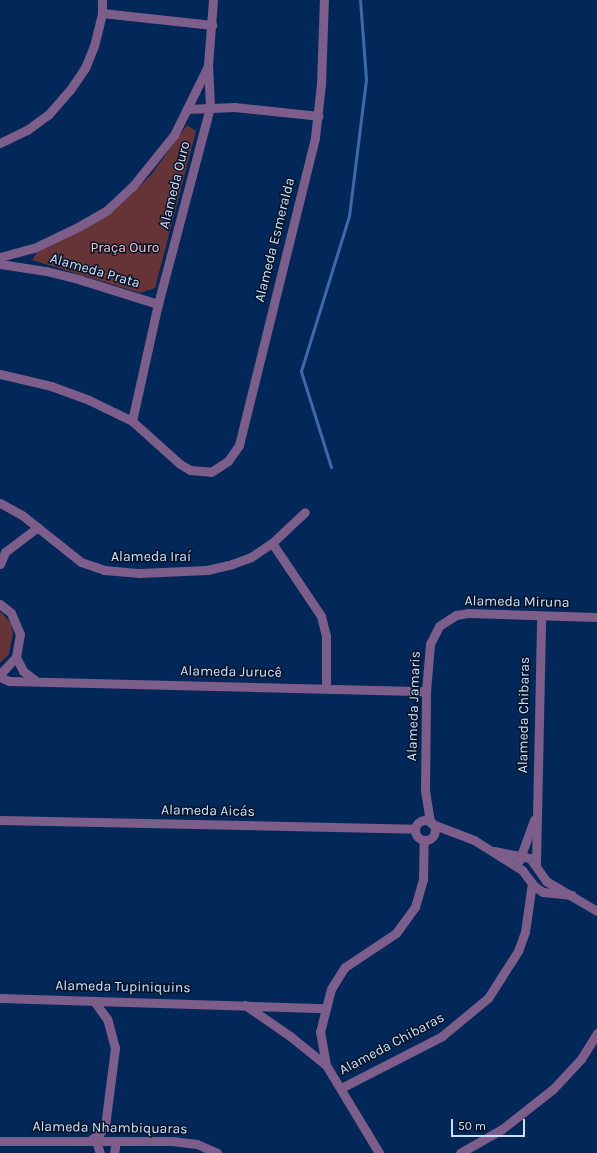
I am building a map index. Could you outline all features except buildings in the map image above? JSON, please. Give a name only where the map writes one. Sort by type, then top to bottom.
[{"type":"street","points":[[0,142],[27,130],[48,115],[70,90],[85,68],[94,46],[102,14],[102,0]]},
{"type":"street","name":"Alameda Ouro","points":[[132,422],[158,304],[210,107],[208,65],[213,0]]},
{"type":"street","name":"Alameda Esmeralda","points":[[132,422],[180,464],[190,470],[211,472],[228,461],[239,445],[319,116],[324,29],[324,0]]},
{"type":"street","points":[[102,14],[212,25]]},
{"type":"street","points":[[0,257],[34,248],[78,227],[107,210],[154,162],[174,135],[188,109],[208,65]]},
{"type":"street","points":[[188,109],[210,107],[319,116]]},
{"type":"street","name":"Alameda Prata","points":[[0,264],[46,271],[81,280],[158,304]]},
{"type":"street","points":[[0,374],[52,386],[89,400],[132,422]]},
{"type":"street","name":"Alameda Iraí","points":[[0,504],[38,527],[81,562],[93,568],[133,572],[207,570],[251,556],[272,543],[305,512]]},
{"type":"street","points":[[0,564],[5,552],[38,527]]},
{"type":"street","points":[[272,543],[322,616],[326,636],[326,688]]},
{"type":"street","points":[[0,604],[11,613],[17,622],[20,634],[16,657],[0,674]]},
{"type":"street","name":"Alameda Miruna","points":[[439,626],[456,615],[468,614],[597,617]]},
{"type":"street","name":"Alameda Chibaras","points":[[536,864],[541,616]]},
{"type":"street","name":"Alameda Jamaris","points":[[418,825],[425,790],[426,691],[430,644],[439,626]]},
{"type":"street","points":[[16,657],[23,671],[35,680]]},
{"type":"street","name":"Alameda Jurucê","points":[[0,677],[9,681],[35,680],[151,685],[426,691]]},
{"type":"street","name":"Alameda Jamaris","points":[[425,790],[431,823],[435,830],[428,839]]},
{"type":"street","points":[[517,867],[536,815]]},
{"type":"street","name":"Alameda Aicás","points":[[0,820],[418,825],[431,823]]},
{"type":"street","points":[[431,823],[463,836],[490,850],[517,867],[542,892],[572,896]]},
{"type":"street","points":[[418,825],[418,838],[428,839],[463,836]]},
{"type":"street","points":[[326,1065],[320,1032],[331,989],[345,967],[396,932],[415,907],[423,879],[428,839]]},
{"type":"street","points":[[490,850],[530,858],[536,864],[546,881],[597,911]]},
{"type":"street","points":[[529,906],[542,892],[546,881]]},
{"type":"street","name":"Alameda Chibaras","points":[[341,1088],[442,1036],[467,1018],[488,998],[518,951],[529,906],[532,883]]},
{"type":"street","name":"Alameda Tupiniquins","points":[[0,998],[325,1008]]},
{"type":"street","points":[[94,1001],[107,1019],[115,1048],[109,1110],[103,1130],[92,1141],[100,1153]]},
{"type":"street","points":[[245,1005],[290,1036],[326,1065],[379,1153]]},
{"type":"street","points":[[460,1153],[502,1129],[553,1089],[581,1059],[597,1033]]},
{"type":"street","name":"Alameda Nhambiquaras","points":[[0,1140],[116,1142],[172,1141],[197,1144],[217,1153]]},
{"type":"street","points":[[114,1153],[116,1142]]},
{"type":"green space","name":"Praça Ouro","points":[[187,125],[196,131],[155,288],[140,293],[32,260],[39,250],[85,228],[121,204],[151,175]]},
{"type":"green space","points":[[0,611],[11,623],[13,633],[9,654],[0,663]]},
{"type":"waterway","points":[[331,467],[301,371],[349,216],[366,79],[360,0]]}]
